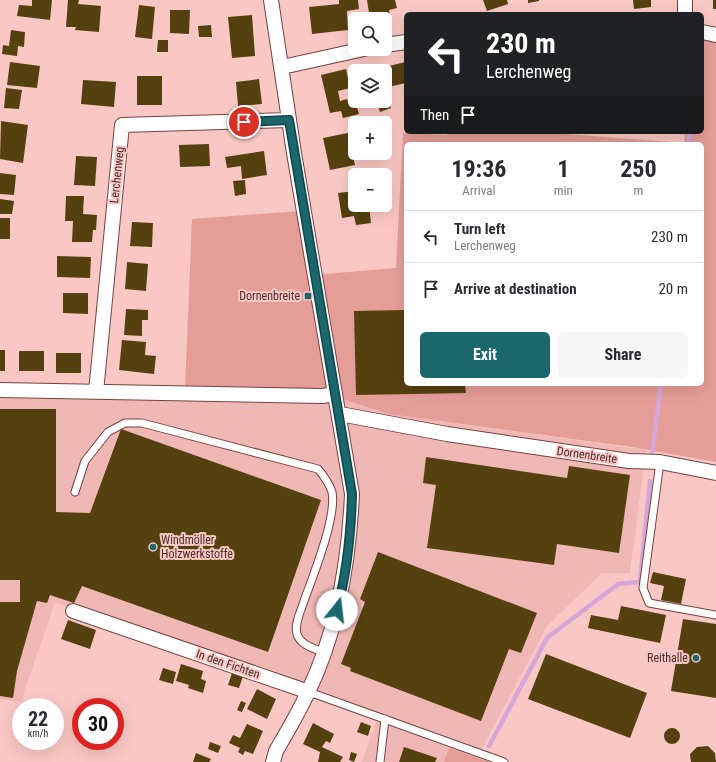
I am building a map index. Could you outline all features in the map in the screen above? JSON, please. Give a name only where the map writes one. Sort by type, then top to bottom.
[{"type":"street","points":[[271,0],[289,120],[335,394],[340,414],[352,494],[350,538],[343,587],[324,652],[309,692],[276,751],[273,762]]},
{"type":"street","points":[[685,0],[685,12]]},
{"type":"street","points":[[704,32],[716,35]]},
{"type":"street","points":[[392,44],[404,42]]},
{"type":"street","points":[[282,67],[348,53]]},
{"type":"street","name":"Lerchenweg","points":[[96,392],[122,125],[289,120]]},
{"type":"street","points":[[0,390],[322,396],[335,394]]},
{"type":"street","name":"Dornenbreite","points":[[340,414],[447,434],[629,461],[660,462],[716,473]]},
{"type":"street","name":"In den Fichten","points":[[73,611],[309,692]]},
{"type":"lane","points":[[75,492],[85,461],[108,432],[125,423],[142,423],[318,469],[326,478],[332,493],[331,513],[320,556],[297,621],[297,634],[302,642],[324,652]]},
{"type":"lane","points":[[660,462],[643,588],[649,603],[716,615]]},
{"type":"lane","points":[[309,692],[504,762]]},
{"type":"lane","points":[[380,762],[385,719]]},
{"type":"shaded area","points":[[704,37],[716,39],[716,462],[632,447],[389,414],[322,393],[185,389],[192,219],[300,211],[313,275],[396,268],[403,133],[447,135],[566,134],[671,142],[404,142],[404,386],[704,386],[704,142],[684,142],[685,134],[704,134]]},
{"type":"shaded area","points":[[0,393],[322,393],[389,414],[646,450],[630,573],[602,573],[547,626],[477,758],[449,748],[444,762],[362,762],[377,719],[55,602],[22,698],[12,698],[12,701],[0,699]]},
{"type":"shaded area","points":[[449,748],[489,762],[444,762]]},
{"type":"building","points":[[32,0],[52,0],[50,20],[17,16],[19,5],[32,6]]},
{"type":"building","points":[[68,0],[79,0],[78,4],[101,6],[99,32],[75,30],[76,27],[66,27]]},
{"type":"building","points":[[339,0],[358,0],[359,9],[347,11],[348,30],[312,34],[309,7],[339,4]]},
{"type":"building","points":[[367,0],[395,0],[397,8],[389,10],[389,12],[369,12]]},
{"type":"building","points":[[483,0],[507,0],[508,4],[487,11]]},
{"type":"building","points":[[528,0],[539,0],[539,1],[528,3]]},
{"type":"building","points":[[633,0],[651,0],[651,7],[634,9]]},
{"type":"building","points":[[713,0],[716,0],[716,9],[713,9]]},
{"type":"building","points":[[139,5],[155,7],[152,39],[135,37]]},
{"type":"building","points":[[170,10],[190,10],[189,34],[170,33]]},
{"type":"building","points":[[252,15],[255,56],[232,58],[228,17]]},
{"type":"building","points":[[211,25],[212,37],[199,37],[198,26]]},
{"type":"building","points":[[11,30],[25,32],[24,47],[18,46],[17,56],[2,54],[3,45],[9,46]]},
{"type":"building","points":[[158,40],[168,40],[168,52],[157,52]]},
{"type":"building","points":[[10,62],[40,66],[37,88],[7,85]]},
{"type":"building","points":[[404,62],[404,83],[392,86],[392,65]]},
{"type":"building","points":[[346,69],[348,88],[338,91],[340,101],[347,99],[348,108],[357,108],[359,114],[343,118],[341,111],[330,113],[321,75]]},
{"type":"building","points":[[137,76],[162,76],[162,105],[137,105]]},
{"type":"building","points":[[259,79],[262,104],[238,106],[236,82]]},
{"type":"building","points":[[83,80],[116,82],[114,107],[81,104]]},
{"type":"building","points":[[6,88],[22,90],[19,109],[4,108]]},
{"type":"building","points":[[379,108],[391,108],[380,112]]},
{"type":"building","points":[[1,121],[28,125],[23,163],[0,159]]},
{"type":"building","points":[[348,133],[348,160],[354,160],[355,165],[330,170],[323,138]]},
{"type":"building","points":[[209,144],[210,166],[180,167],[179,145]]},
{"type":"building","points":[[264,151],[267,175],[242,179],[241,166],[227,168],[225,157]]},
{"type":"building","points":[[76,156],[97,157],[95,186],[74,185]]},
{"type":"building","points":[[0,173],[16,175],[14,195],[0,194]]},
{"type":"building","points":[[245,180],[246,194],[235,196],[233,181]]},
{"type":"building","points":[[348,192],[348,212],[370,212],[371,223],[356,225],[354,216],[342,218],[338,193]]},
{"type":"building","points":[[66,196],[84,196],[83,214],[97,215],[96,230],[93,230],[92,242],[72,242],[73,221],[65,221]]},
{"type":"building","points":[[0,199],[14,201],[12,214],[0,214]]},
{"type":"building","points":[[0,218],[10,218],[10,239],[0,239]]},
{"type":"building","points":[[132,222],[153,223],[152,247],[130,246]]},
{"type":"building","points":[[57,256],[91,257],[90,278],[57,277]]},
{"type":"building","points":[[127,262],[148,264],[146,291],[125,289]]},
{"type":"building","points":[[63,293],[88,293],[88,314],[63,313]]},
{"type":"building","points":[[126,309],[148,310],[148,320],[142,320],[142,336],[124,335]]},
{"type":"building","points":[[404,310],[404,386],[465,386],[466,393],[356,395],[354,311]]},
{"type":"building","points":[[122,340],[146,342],[145,355],[156,356],[154,374],[119,370]]},
{"type":"building","points":[[0,350],[5,350],[5,371],[0,371]]},
{"type":"building","points":[[19,351],[44,351],[44,371],[19,371]]},
{"type":"building","points":[[56,353],[81,353],[81,373],[56,373]]},
{"type":"building","name":"Windmöller Holzwerkstoffe","points":[[0,409],[56,409],[56,512],[90,513],[121,429],[321,500],[268,652],[82,586],[74,603],[50,595],[47,603],[37,601],[17,671],[13,698],[0,696],[0,602],[20,602],[20,580],[0,580]]},
{"type":"building","points":[[426,457],[567,478],[569,466],[630,475],[619,553],[557,544],[554,565],[427,548],[436,485],[423,483]]},
{"type":"building","points":[[378,552],[537,613],[521,653],[509,649],[481,721],[350,671],[351,668],[341,664],[365,602],[360,599]]},
{"type":"building","points":[[653,572],[686,579],[681,604],[661,600],[664,586],[650,583]]},
{"type":"building","points":[[621,606],[666,615],[660,643],[588,628],[591,615],[618,620]]},
{"type":"building","name":"Reithalle","points":[[683,619],[716,624],[716,698],[671,691]]},
{"type":"building","points":[[68,620],[96,630],[90,649],[61,639]]},
{"type":"building","points":[[546,654],[647,693],[630,738],[528,699]]},
{"type":"building","points":[[181,664],[203,671],[201,679],[206,681],[203,693],[188,688],[189,685],[176,681]]},
{"type":"building","points":[[163,668],[176,672],[173,684],[159,680]]},
{"type":"building","points":[[232,673],[243,676],[239,688],[228,685]]},
{"type":"building","points":[[257,689],[276,699],[267,719],[247,709]]},
{"type":"building","points":[[241,701],[246,703],[242,712],[237,710]]},
{"type":"building","points":[[361,722],[371,726],[368,736],[357,732]]},
{"type":"building","points":[[313,723],[334,734],[330,743],[326,741],[322,747],[343,757],[340,762],[318,762],[320,752],[303,744]]},
{"type":"building","points":[[247,724],[263,731],[253,754],[245,751],[243,755],[238,752],[240,748],[229,743],[233,735],[240,738]]},
{"type":"building","points":[[669,728],[675,728],[680,733],[678,742],[675,744],[669,744],[664,739],[664,733]]},
{"type":"building","points":[[210,742],[221,746],[218,753],[208,749]]},
{"type":"building","points":[[708,746],[715,753],[716,762],[691,762],[690,754],[697,747]]},
{"type":"building","points":[[404,747],[437,758],[435,762],[399,762]]},
{"type":"building","points":[[351,752],[357,754],[354,762],[349,760]]},
{"type":"building","points":[[196,753],[211,759],[209,762],[193,762]]},
{"type":"waterway","points":[[688,142],[690,134]]},
{"type":"waterway","points":[[652,454],[661,386]]},
{"type":"waterway","points":[[489,746],[547,638],[618,584],[640,582],[650,481]]},
{"type":"place","name":"Dornenbreite","points":[[308,296]]},
{"type":"place","name":"Windmöller Holzwerkstoffe","points":[[153,547]]},
{"type":"place","name":"Reithalle","points":[[696,658]]},
{"type":"route","points":[[244,122],[289,120],[335,394],[340,414],[352,494],[350,538],[343,587],[337,610]]}]
